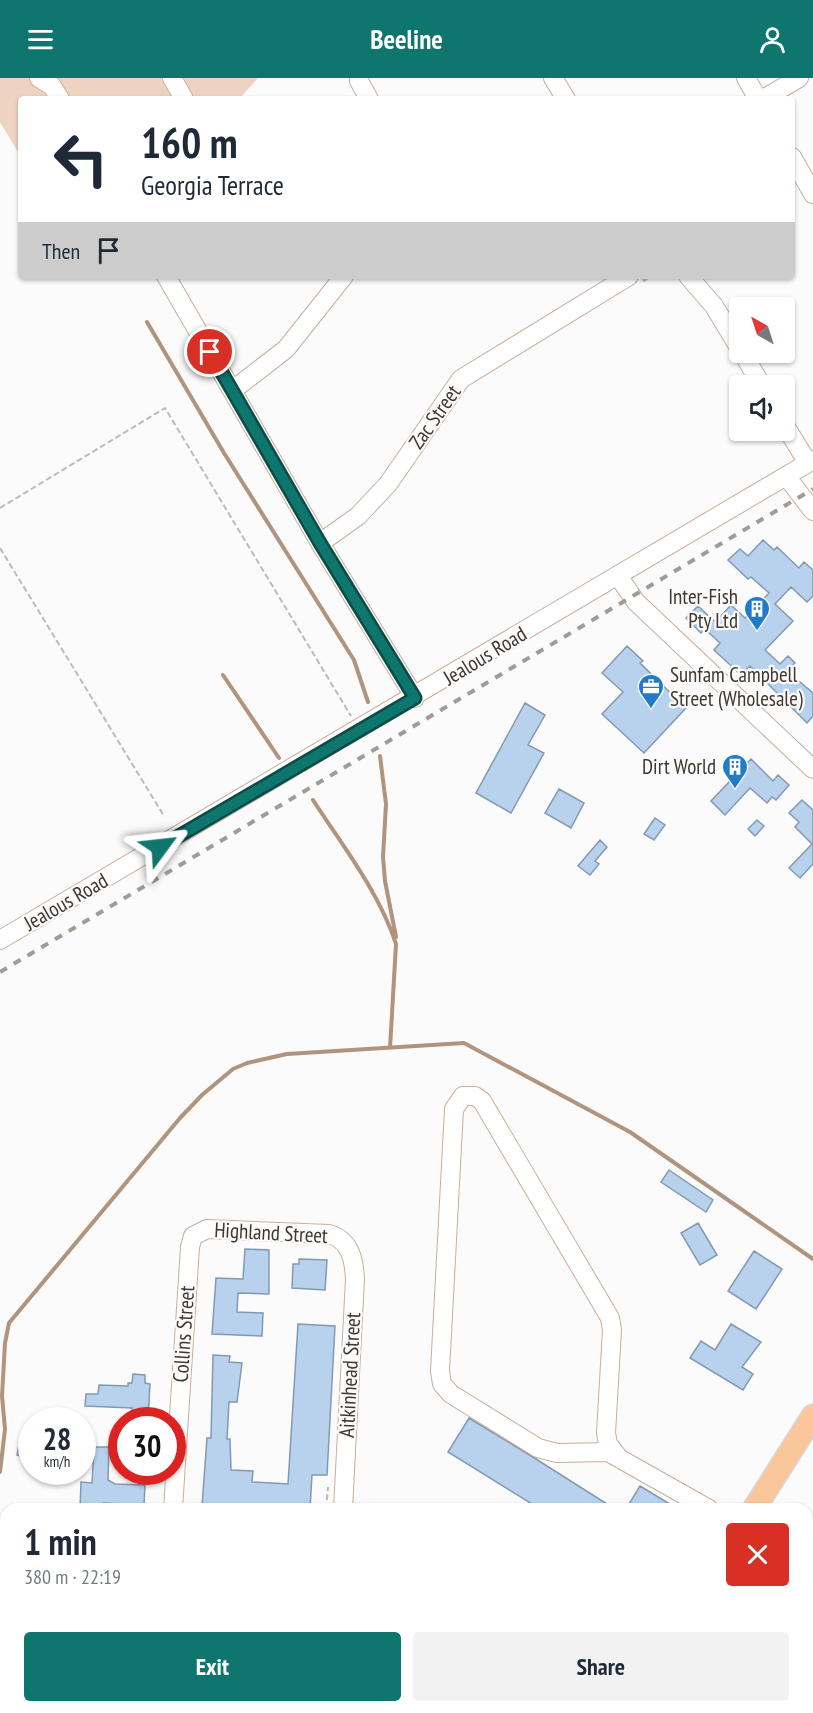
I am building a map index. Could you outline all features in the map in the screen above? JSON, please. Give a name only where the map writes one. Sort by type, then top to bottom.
[{"type":"main road","points":[[758,1503],[811,1423]]},
{"type":"street","points":[[39,78],[52,86],[58,96]]},
{"type":"street","points":[[172,78],[182,96]]},
{"type":"street","points":[[553,78],[564,96]]},
{"type":"street","points":[[746,78],[756,96]]},
{"type":"street","points":[[769,96],[799,78]]},
{"type":"street","points":[[359,81],[367,96]]},
{"type":"street","points":[[795,162],[813,194]]},
{"type":"street","points":[[168,279],[320,543],[415,698]]},
{"type":"street","points":[[233,390],[276,360],[342,279]]},
{"type":"street","name":"Zac Street","points":[[320,543],[358,516],[388,484],[461,380],[624,279]]},
{"type":"street","points":[[691,279],[714,306],[729,331]]},
{"type":"street","points":[[795,439],[811,462]]},
{"type":"street","name":"Jealous Road","points":[[0,940],[415,698],[811,462]]},
{"type":"street","points":[[786,476],[813,511]]},
{"type":"street","points":[[618,576],[636,602],[813,769]]},
{"type":"street","points":[[619,1458],[607,1438],[612,1330],[610,1318],[482,1101],[475,1096],[463,1096],[454,1109],[440,1371],[442,1384],[451,1394],[538,1448],[557,1453],[608,1452],[698,1503]]},
{"type":"street","name":"Highland Street","points":[[197,1233],[207,1229],[329,1234],[344,1243]]},
{"type":"street","name":"Collins Street","points":[[173,1503],[190,1247],[197,1233]]},
{"type":"street","name":"Aitkinhead Street","points":[[343,1503],[355,1279],[352,1257],[344,1243]]},
{"type":"path","points":[[0,508],[165,408],[359,730]]},
{"type":"path","points":[[0,548],[164,816]]},
{"type":"path","points":[[327,1503],[328,1487]]},
{"type":"shaded area","points":[[0,78],[258,78],[242,96],[18,96],[18,152],[0,122]]},
{"type":"building","points":[[763,540],[774,550],[777,547],[799,568],[804,562],[813,570],[813,596],[807,602],[791,587],[775,604],[793,621],[765,650],[780,664],[788,656],[795,663],[787,671],[813,693],[813,716],[807,723],[750,666],[741,675],[714,650],[720,643],[705,629],[701,633],[686,618],[698,606],[715,622],[731,605],[745,618],[769,593],[751,577],[748,579],[728,560],[740,549],[748,556]]},
{"type":"building","points":[[627,646],[643,661],[640,663],[686,708],[644,753],[602,714],[623,692],[602,673]]},
{"type":"building","points":[[525,703],[545,715],[528,745],[544,753],[511,813],[476,793]]},
{"type":"building","points":[[751,759],[773,781],[778,775],[789,785],[776,800],[772,797],[767,803],[750,788],[725,815],[711,801]]},
{"type":"building","points":[[559,789],[584,803],[571,828],[545,813]]},
{"type":"building","points":[[802,800],[813,810],[813,864],[800,878],[789,868],[812,844],[795,827],[799,822],[789,813]]},
{"type":"building","points":[[655,818],[665,825],[654,840],[644,834]]},
{"type":"building","points":[[757,820],[764,826],[755,836],[748,829]]},
{"type":"building","points":[[600,840],[607,847],[595,861],[599,864],[590,875],[578,866]]},
{"type":"building","points":[[669,1170],[713,1200],[706,1212],[661,1182]]},
{"type":"building","points":[[698,1223],[717,1255],[700,1265],[681,1233]]},
{"type":"building","points":[[245,1249],[269,1250],[269,1294],[238,1293],[237,1312],[263,1313],[262,1336],[212,1334],[216,1278],[243,1279]]},
{"type":"building","points":[[754,1251],[782,1269],[756,1309],[728,1291]]},
{"type":"building","points":[[299,1259],[327,1260],[325,1290],[292,1288],[293,1264],[299,1264]]},
{"type":"building","points":[[298,1324],[335,1326],[327,1475],[312,1475],[310,1503],[202,1503],[207,1438],[211,1438],[213,1355],[230,1356],[229,1362],[242,1363],[237,1402],[229,1402],[227,1439],[230,1439],[231,1470],[253,1471],[252,1482],[288,1484]]},
{"type":"building","points":[[731,1324],[761,1342],[742,1367],[753,1374],[743,1390],[690,1358],[701,1341],[715,1350]]},
{"type":"building","points":[[133,1374],[145,1375],[145,1383],[150,1384],[149,1407],[85,1406],[86,1394],[98,1394],[99,1385],[128,1386],[128,1383],[132,1383]]},
{"type":"building","points":[[469,1418],[606,1503],[530,1503],[448,1452]]},
{"type":"building","points":[[96,1447],[108,1447],[108,1485],[145,1485],[144,1503],[80,1503],[81,1485],[96,1485]]},
{"type":"building","points":[[640,1486],[668,1503],[630,1503]]},
{"type":"waterway","points":[[147,322],[224,453],[354,660],[368,702]]},
{"type":"waterway","points":[[223,675],[279,758]]},
{"type":"waterway","points":[[380,756],[386,804],[383,857],[385,881],[396,937]]},
{"type":"waterway","points":[[313,800],[370,887],[396,944],[390,1048]]},
{"type":"waterway","points":[[0,1472],[5,1429],[2,1396],[5,1343],[9,1323],[180,1118],[202,1095],[233,1069],[247,1063],[287,1054],[464,1043],[630,1132],[813,1259]]},
{"type":"railway","points":[[0,972],[813,489]]},
{"type":"place","name":"Inter-Fish Pty Ltd","points":[[757,632]]},
{"type":"place","name":"Sunfam Campbell Street (Wholesale)","points":[[651,710]]},
{"type":"place","name":"Dirt World","points":[[735,790]]},
{"type":"route","points":[[160,847],[415,698],[320,543],[210,352]]}]
